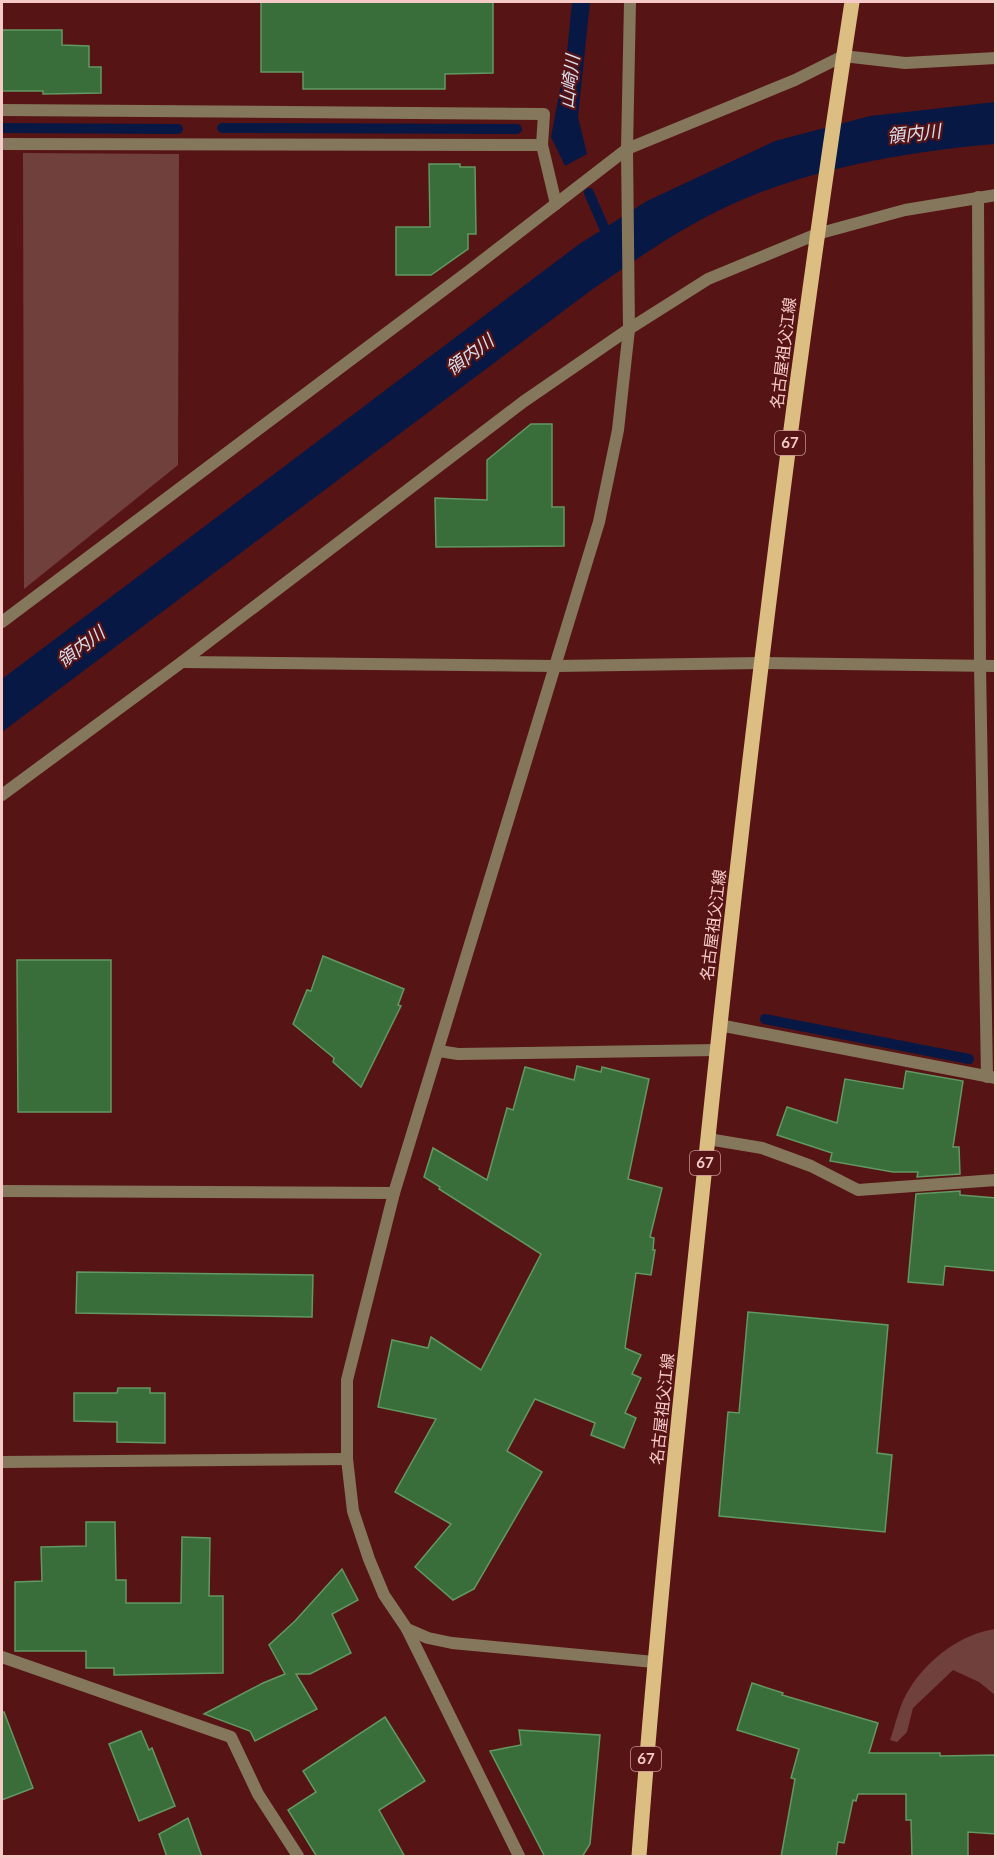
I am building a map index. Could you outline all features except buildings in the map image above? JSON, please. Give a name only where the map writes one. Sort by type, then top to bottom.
[{"type":"main road","name":"名古屋祖父江線","points":[[639,1857],[654,1662],[719,1025],[761,663],[818,228],[852,2]]},
{"type":"street","points":[[519,1857],[407,1629],[384,1595],[369,1560],[353,1511],[346,1459],[347,1380],[394,1193],[599,522],[618,430],[629,329],[627,149],[630,2]]},
{"type":"street","points":[[2,622],[627,149],[795,80],[843,56],[905,63],[996,58]]},
{"type":"street","points":[[2,110],[544,114],[542,145],[556,204]]},
{"type":"street","points":[[2,144],[542,145]]},
{"type":"street","points":[[2,795],[182,662],[522,402],[629,329],[708,279],[818,228],[904,210],[996,195]]},
{"type":"street","points":[[719,1025],[991,1078],[980,665],[978,197]]},
{"type":"street","points":[[182,662],[556,666],[761,663],[996,666]]},
{"type":"street","points":[[439,1051],[458,1054],[717,1050]]},
{"type":"street","points":[[708,1139],[762,1148],[811,1166],[858,1190],[996,1180]]},
{"type":"street","points":[[2,1191],[394,1193]]},
{"type":"street","points":[[2,1462],[346,1459]]},
{"type":"street","points":[[407,1629],[428,1638],[453,1643],[654,1662]]},
{"type":"street","points":[[2,1657],[231,1737],[258,1794],[298,1857]]},
{"type":"shaded area","points":[[23,153],[179,154],[178,465],[24,589]]},
{"type":"shaded area","points":[[995,1629],[995,1695],[979,1682],[953,1670],[913,1708],[907,1732],[897,1742],[890,1740],[901,1706],[917,1677],[926,1667],[946,1649],[958,1642]]},
{"type":"water","points":[[572,2],[590,2],[578,117],[587,154],[565,166],[551,137],[567,53]]},
{"type":"water","name":"領内川","points":[[995,102],[995,144],[892,157],[824,172],[758,193],[726,207],[656,246],[590,291],[2,732],[2,679],[578,245],[647,201],[775,141],[870,116]]},
{"type":"waterway","points":[[2,128],[178,129]]},
{"type":"waterway","points":[[222,128],[517,129]]},
{"type":"waterway","name":"山崎川","points":[[589,193],[609,239]]},
{"type":"waterway","points":[[765,1019],[969,1059]]}]
